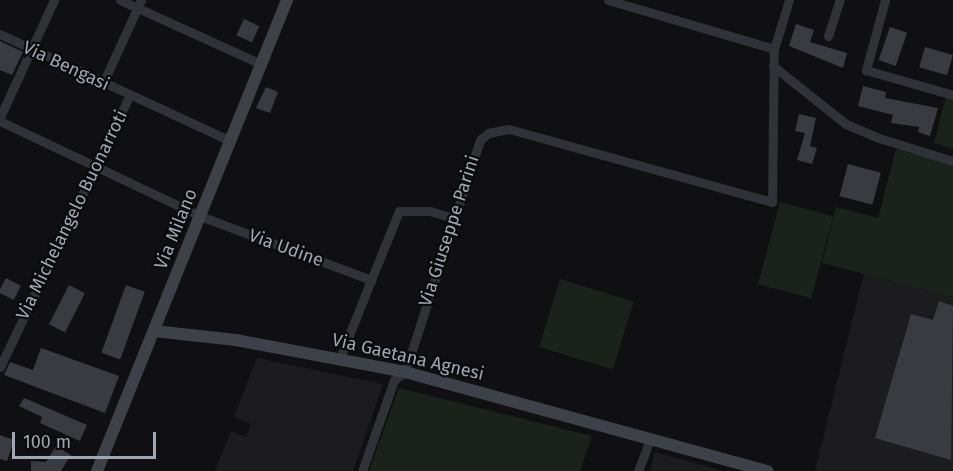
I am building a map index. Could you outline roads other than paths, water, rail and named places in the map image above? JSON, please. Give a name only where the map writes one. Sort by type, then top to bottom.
[{"type":"street","points":[[0,119],[54,0]]},
{"type":"street","points":[[120,0],[139,4],[261,63]]},
{"type":"street","name":"Via Milano","points":[[97,471],[287,0]]},
{"type":"street","points":[[608,0],[774,49]]},
{"type":"street","points":[[789,0],[774,49],[773,66],[846,124],[879,138],[953,161]]},
{"type":"street","points":[[828,36],[840,0]]},
{"type":"street","points":[[885,0],[866,70],[953,95]]},
{"type":"street","points":[[104,83],[139,4]]},
{"type":"street","name":"Via Bengasi","points":[[0,34],[230,141]]},
{"type":"street","name":"Via Giuseppe Parini","points":[[362,471],[394,380],[405,372],[480,140],[488,133],[509,129],[772,202],[773,66]]},
{"type":"street","name":"Via Michelangelo Buonarroti","points":[[0,367],[130,95]]},
{"type":"street","name":"Via Udine","points":[[0,119],[200,216],[371,280]]},
{"type":"street","points":[[339,358],[399,211],[430,211],[453,218]]},
{"type":"street","name":"Via Gaetana Agnesi","points":[[154,331],[228,338],[405,372],[768,471]]},
{"type":"street","points":[[638,471],[650,439]]}]
